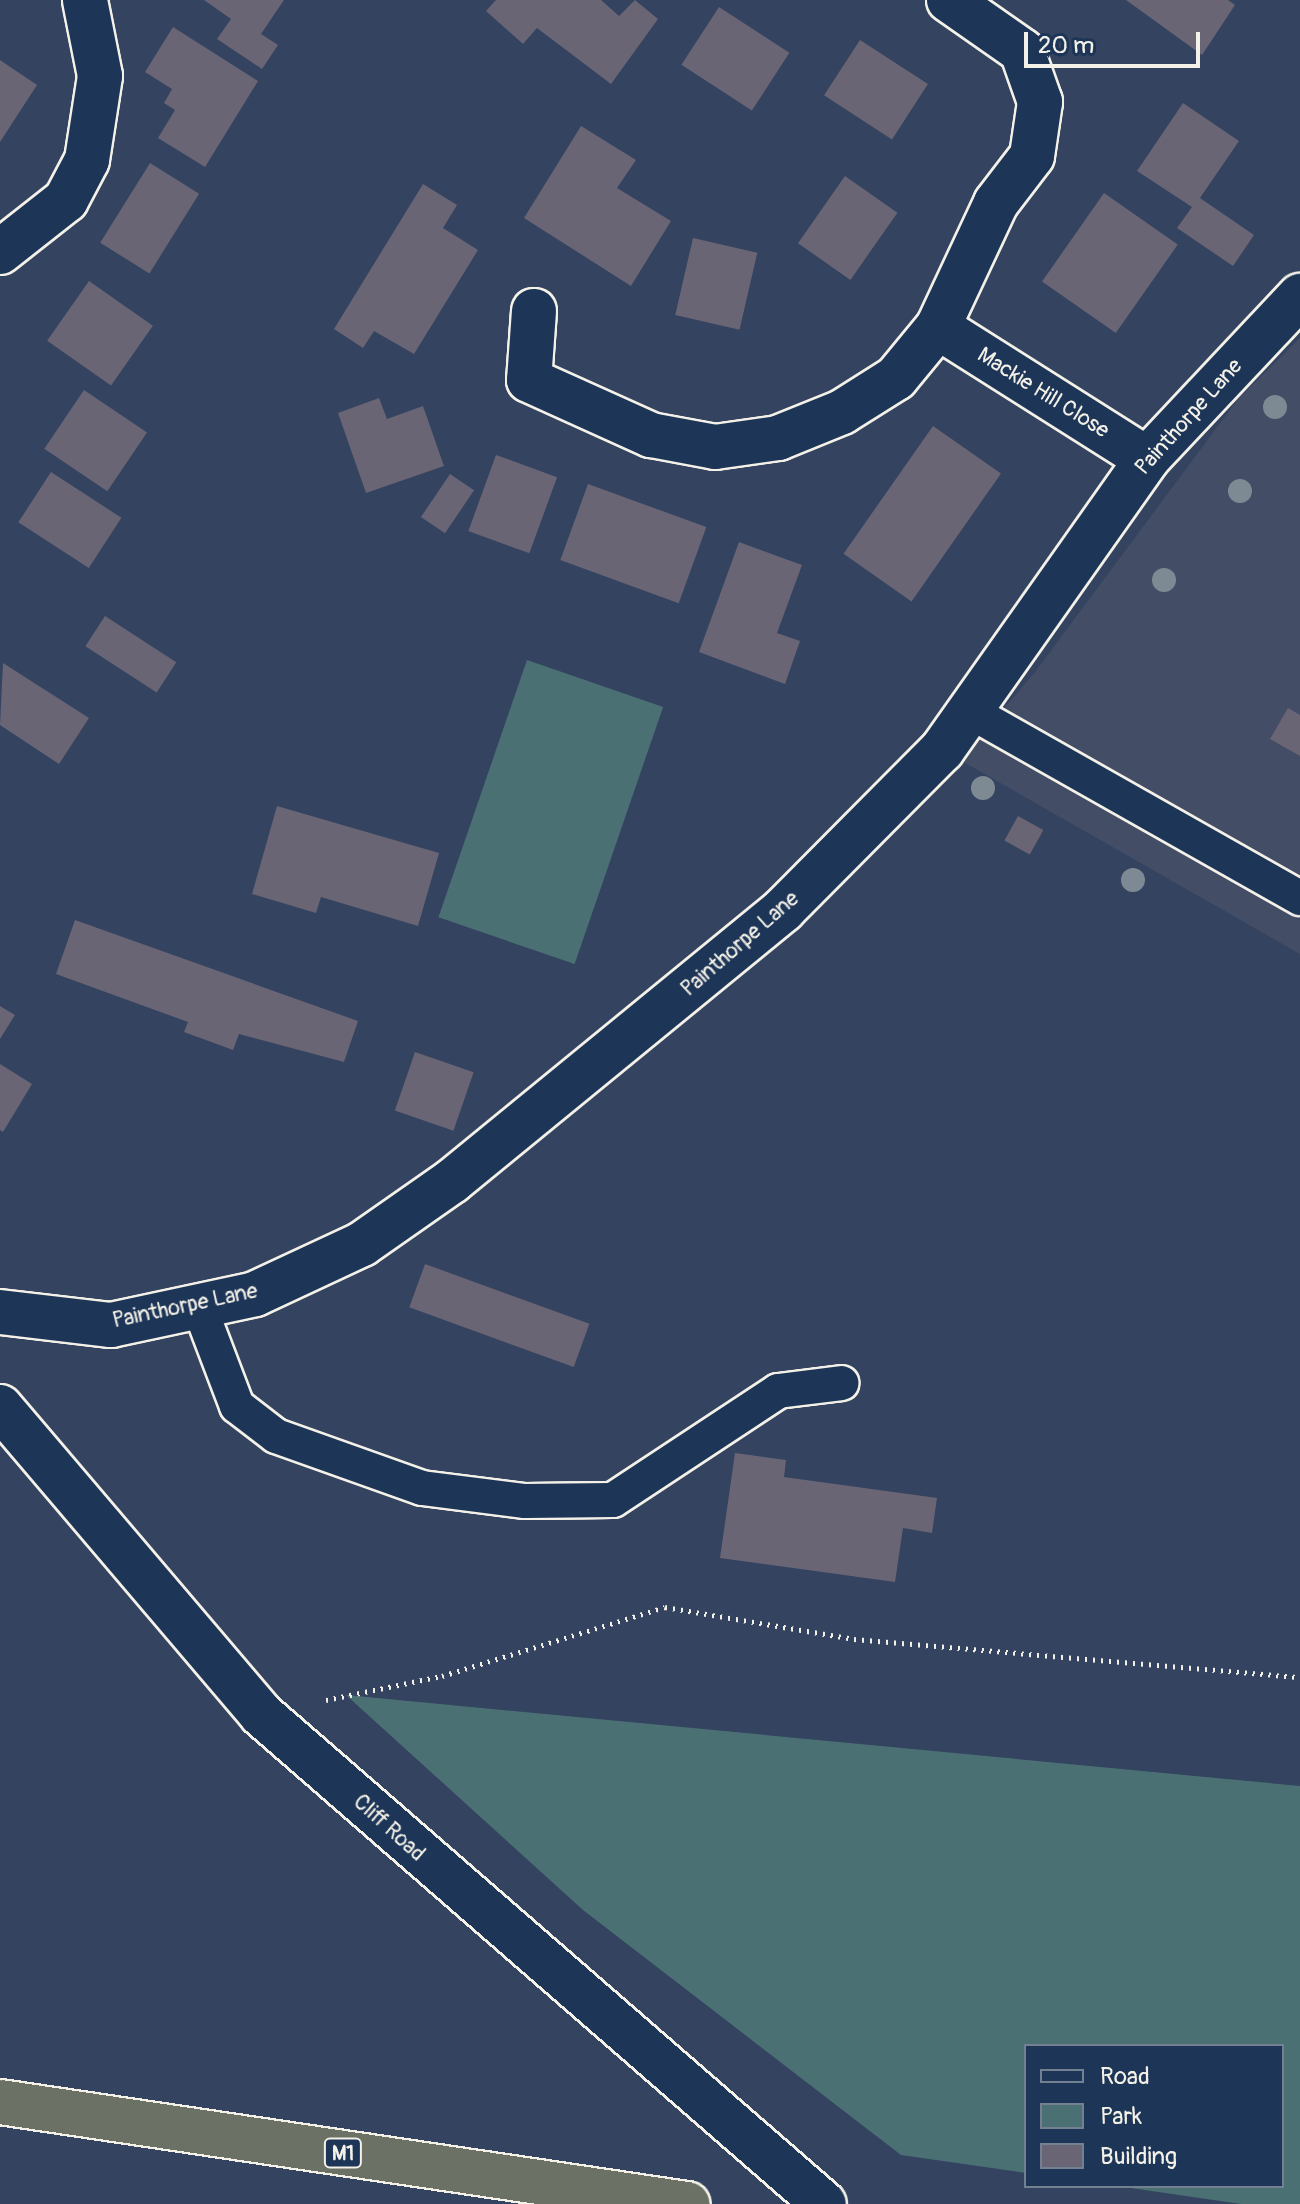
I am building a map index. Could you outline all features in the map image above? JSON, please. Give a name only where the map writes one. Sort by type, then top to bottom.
[{"type":"highway","name":"M1","points":[[0,2102],[687,2204]]},
{"type":"street","points":[[0,252],[66,200],[87,160],[100,76],[85,0]]},
{"type":"street","points":[[534,311],[529,380],[651,435],[715,447],[778,438],[842,412],[896,378],[938,327],[996,203],[1032,156],[1040,102],[1022,51],[949,0]]},
{"type":"street","name":"Painthorpe Lane","points":[[0,1312],[111,1325],[255,1294],[362,1244],[452,1181],[783,910],[973,713],[1147,459],[1300,296]]},
{"type":"street","name":"Mackie Hill Close","points":[[938,327],[1147,459]]},
{"type":"street","name":"Cliff Road","points":[[0,1407],[261,1714],[639,2050],[824,2204]]},
{"type":"lane","points":[[973,713],[1300,898]]},
{"type":"lane","points":[[199,1306],[237,1406],[276,1436],[422,1488],[525,1501],[613,1500],[778,1391],[842,1383]]},
{"type":"path","points":[[261,1714],[442,1676],[665,1607],[854,1639],[1300,1677]]},
{"type":"shaded area","points":[[1300,338],[1300,954],[960,760],[1035,672],[1238,399]]},
{"type":"green space","points":[[527,660],[663,707],[575,964],[438,917]]},
{"type":"green space","points":[[346,1695],[1300,1786],[1300,2204],[1241,2204],[1131,2188],[1284,2188],[1284,2044],[1024,2044],[1024,2173],[901,2155],[583,1910]]},
{"type":"building","points":[[204,0],[284,0],[261,34],[278,45],[262,69],[217,39],[231,19]]},
{"type":"building","points":[[496,0],[601,0],[619,16],[635,0],[658,19],[611,84],[537,28],[523,44],[486,11]]},
{"type":"building","points":[[1126,0],[1228,0],[1235,5],[1202,55]]},
{"type":"building","points":[[719,7],[789,53],[752,111],[681,65]]},
{"type":"building","points":[[173,27],[258,81],[205,167],[158,138],[175,110],[164,103],[172,89],[145,72]]},
{"type":"building","points":[[860,40],[928,84],[892,139],[824,95]]},
{"type":"building","points":[[0,60],[37,85],[0,142]]},
{"type":"building","points":[[1183,103],[1239,141],[1200,198],[1254,235],[1233,266],[1177,228],[1192,207],[1137,171]]},
{"type":"building","points":[[581,126],[636,160],[617,188],[671,221],[631,286],[524,218]]},
{"type":"building","points":[[150,163],[199,194],[149,273],[100,243]]},
{"type":"building","points":[[845,176],[897,213],[850,280],[798,243]]},
{"type":"building","points":[[423,184],[457,205],[443,228],[478,250],[414,354],[374,331],[363,348],[334,329]]},
{"type":"building","points":[[1104,193],[1178,245],[1116,333],[1042,281]]},
{"type":"building","points":[[693,238],[757,253],[740,330],[675,315]]},
{"type":"building","points":[[89,281],[153,326],[111,386],[47,341]]},
{"type":"building","points":[[84,390],[147,432],[107,491],[44,449]]},
{"type":"building","points":[[379,398],[387,419],[423,406],[444,466],[366,493],[338,413]]},
{"type":"building","points":[[933,426],[1001,474],[912,601],[844,554]]},
{"type":"building","points":[[496,455],[557,477],[529,553],[468,531]]},
{"type":"building","points":[[51,472],[121,518],[89,568],[18,522]]},
{"type":"building","points":[[450,474],[474,490],[445,533],[421,517]]},
{"type":"building","points":[[588,484],[706,527],[679,603],[560,560]]},
{"type":"building","points":[[739,542],[802,565],[777,633],[800,641],[785,684],[699,652]]},
{"type":"building","points":[[105,616],[176,662],[157,692],[85,646]]},
{"type":"building","points":[[3,663],[89,718],[59,764],[0,725]]},
{"type":"building","points":[[1288,708],[1300,715],[1300,756],[1270,739]]},
{"type":"building","points":[[277,806],[439,853],[418,926],[321,897],[316,913],[252,894]]},
{"type":"building","points":[[1018,816],[1043,830],[1030,855],[1004,840]]},
{"type":"building","points":[[75,920],[358,1021],[344,1062],[239,1034],[233,1050],[184,1032],[188,1022],[56,974]]},
{"type":"building","points":[[0,1006],[15,1015],[0,1039]]},
{"type":"building","points":[[415,1052],[474,1072],[453,1131],[395,1111]]},
{"type":"building","points":[[0,1064],[32,1084],[3,1132],[0,1130]]},
{"type":"building","points":[[425,1264],[589,1324],[574,1367],[409,1307]]},
{"type":"building","points":[[735,1453],[786,1460],[784,1477],[937,1498],[932,1533],[903,1528],[895,1582],[720,1558]]}]
